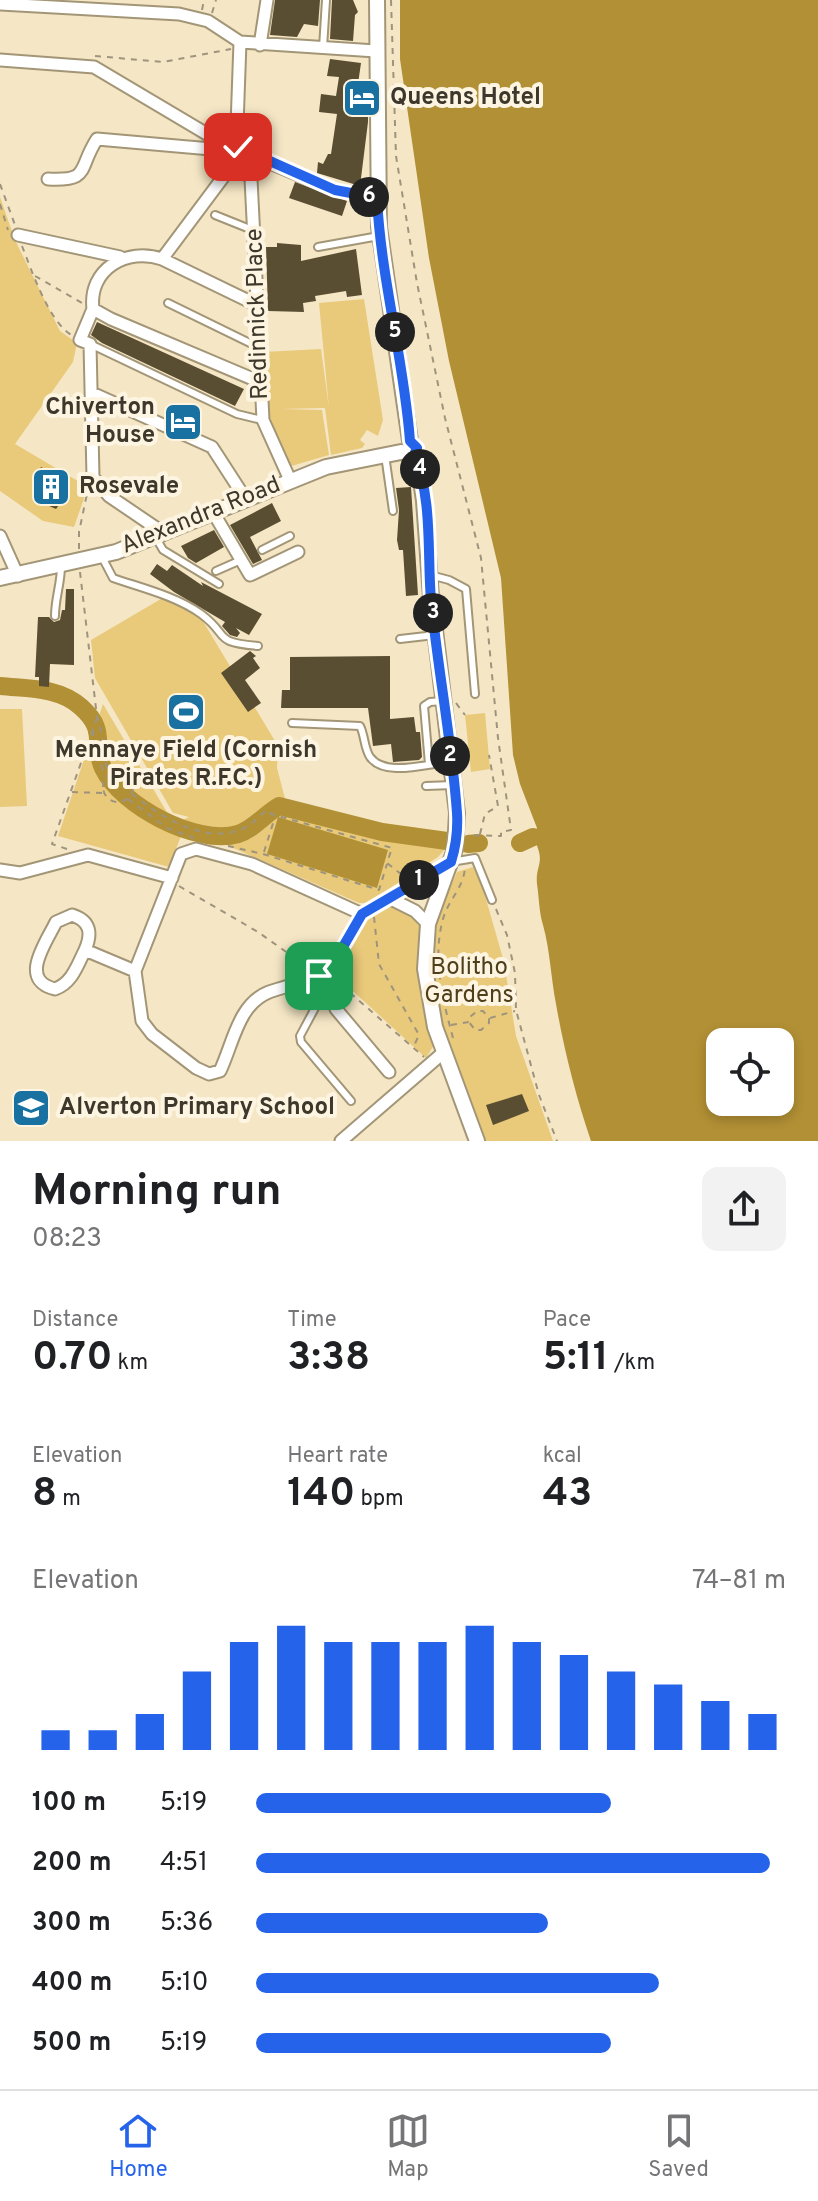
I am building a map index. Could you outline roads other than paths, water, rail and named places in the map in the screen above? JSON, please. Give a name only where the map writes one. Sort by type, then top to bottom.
[{"type":"street","points":[[260,45],[267,0]]},
{"type":"street","points":[[377,0],[379,236],[407,405],[408,449],[419,467],[457,834],[458,861],[428,924],[425,969],[429,1001],[444,1052],[477,1141]]},
{"type":"street","points":[[0,4],[179,14],[208,21],[240,45],[376,51]]},
{"type":"street","points":[[162,259],[236,160],[240,45]]},
{"type":"street","points":[[0,60],[94,67],[222,143],[238,147],[335,190],[377,198]]},
{"type":"street","points":[[48,179],[73,181],[80,176],[97,139],[211,149],[222,143]]},
{"type":"street","name":"Redinnick Place","points":[[236,160],[251,179],[263,420],[290,480]]},
{"type":"street","points":[[14,234],[120,257],[147,254],[257,305]]},
{"type":"street","points":[[120,257],[103,273],[97,284],[85,342],[92,393],[93,477],[109,496],[161,536]]},
{"type":"street","points":[[93,309],[260,382]]},
{"type":"street","points":[[92,393],[212,447],[245,498]]},
{"type":"street","name":"Alexandra Road","points":[[0,578],[102,556],[161,536],[245,498],[326,467],[408,449]]},
{"type":"street","points":[[213,512],[250,575],[298,552]]},
{"type":"street","points":[[0,536],[18,576]]},
{"type":"street","points":[[367,911],[252,864],[196,849],[181,854],[135,971],[142,1021],[161,1042],[196,1068],[209,1074],[220,1071],[237,1026],[251,1003],[266,993],[327,975],[367,911],[458,861]]},
{"type":"street","points":[[0,870],[20,873],[88,855],[171,879]]},
{"type":"street","points":[[391,899],[415,911],[428,924]]},
{"type":"street","points":[[72,915],[86,923],[90,938],[85,950],[70,980],[62,986],[46,987],[38,981],[36,963],[56,922],[72,915]]},
{"type":"street","points":[[85,950],[135,971]]},
{"type":"street","points":[[327,975],[336,1009],[389,1072]]},
{"type":"street","points":[[341,1141],[444,1052]]},
{"type":"lane","points":[[323,49],[326,0]]},
{"type":"lane","points":[[215,215],[255,231]]},
{"type":"lane","points":[[318,247],[379,236]]},
{"type":"lane","points":[[168,303],[258,347]]},
{"type":"lane","points":[[85,342],[237,414],[263,420]]},
{"type":"lane","points":[[385,455],[393,511]]},
{"type":"lane","points":[[161,536],[163,550],[219,584]]},
{"type":"lane","points":[[262,550],[290,536]]},
{"type":"lane","points":[[277,543],[284,558]]},
{"type":"lane","points":[[102,556],[113,578],[164,595],[202,615],[222,638],[233,643],[258,646]]},
{"type":"lane","points":[[216,571],[241,560]]},
{"type":"lane","points":[[55,616],[55,600],[61,588],[61,566]]},
{"type":"lane","points":[[430,575],[466,589],[475,694]]},
{"type":"lane","points":[[400,639],[435,635]]},
{"type":"lane","points":[[429,764],[424,706],[443,701]]},
{"type":"lane","points":[[292,723],[360,726],[370,757],[378,764],[392,768],[450,762]]},
{"type":"lane","points":[[426,786],[453,785]]},
{"type":"lane","points":[[458,861],[475,858],[492,900]]},
{"type":"lane","points":[[327,975],[300,1036],[301,1042],[351,1101]]},
{"type":"waterway","points":[[0,686],[53,692],[81,707],[94,723],[100,759],[112,782],[143,809],[182,828],[202,834],[238,834],[279,806],[382,832],[447,841]]},
{"type":"waterway","points":[[520,843],[533,837]]},
{"type":"waterway","points":[[468,844],[479,843]]},
{"type":"place","name":"Queens Hotel","points":[[362,98]]},
{"type":"place","name":"Chiverton House","points":[[183,422]]},
{"type":"place","name":"Rosevale","points":[[51,487]]},
{"type":"place","name":"Mennaye Field (Cornish Pirates R.F.C.)","points":[[186,712]]},
{"type":"place","name":"Alverton Primary School","points":[[31,1108]]},
{"type":"park label","name":"Bolitho Gardens","points":[[469,982]]}]
